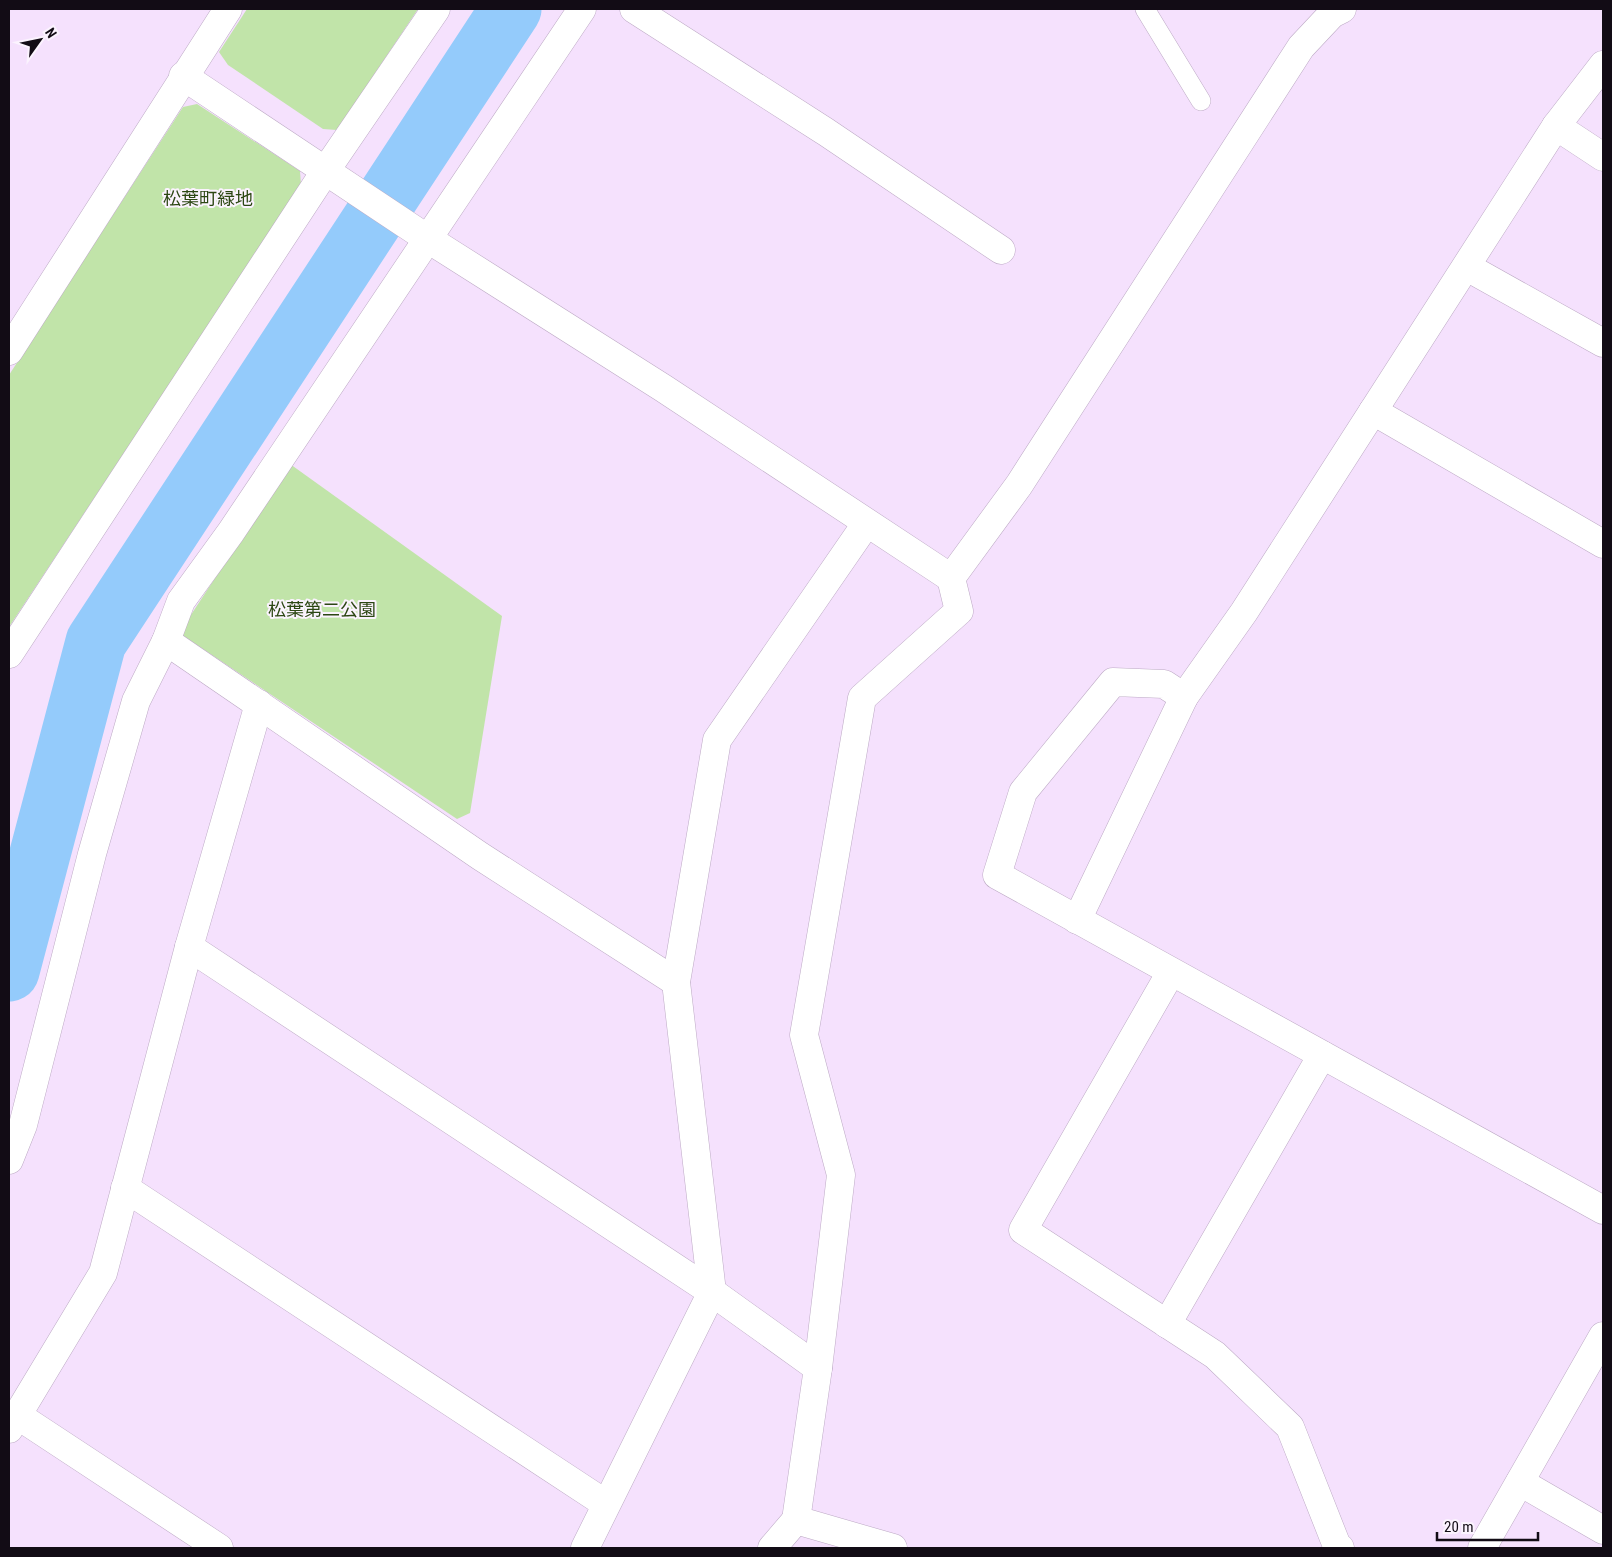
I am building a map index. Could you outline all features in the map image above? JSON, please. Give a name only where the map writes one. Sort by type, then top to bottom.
[{"type":"street","points":[[9,351],[183,76],[228,9]]},
{"type":"street","points":[[9,654],[326,170],[436,9]]},
{"type":"street","points":[[9,1160],[24,1125],[92,854],[136,701],[166,641],[181,602],[231,532],[418,233],[582,9]]},
{"type":"street","points":[[634,9],[826,132],[1001,250]]},
{"type":"street","points":[[951,578],[1019,484],[1301,47],[1332,14],[1342,9]]},
{"type":"street","points":[[1077,920],[1184,697],[1244,612],[1556,126],[1603,66]]},
{"type":"street","points":[[183,76],[418,233],[663,388],[866,524],[951,578],[960,611],[862,698],[804,1036],[841,1175],[818,1368],[796,1520],[772,1548]]},
{"type":"street","points":[[1556,126],[1603,157]]},
{"type":"street","points":[[1467,267],[1603,343]]},
{"type":"street","points":[[1374,410],[1603,544]]},
{"type":"street","points":[[585,1548],[712,1292],[676,982],[717,740],[866,524]]},
{"type":"street","points":[[166,641],[480,856],[676,982]]},
{"type":"street","points":[[1184,697],[1164,684],[1113,682],[1023,792],[997,875],[1603,1210]]},
{"type":"street","points":[[219,1548],[13,1422],[103,1273],[189,947],[259,704]]},
{"type":"street","points":[[189,947],[712,1292],[818,1368]]},
{"type":"street","points":[[1171,972],[1023,1230],[1215,1355],[1290,1427],[1337,1546],[1340,1548]]},
{"type":"street","points":[[1167,1324],[1322,1055]]},
{"type":"street","points":[[125,1188],[606,1504]]},
{"type":"street","points":[[1482,1548],[1520,1482],[1596,1364],[1603,1336]]},
{"type":"street","points":[[1520,1482],[1603,1530]]},
{"type":"street","points":[[796,1520],[893,1548]]},
{"type":"lane","points":[[1145,9],[1201,101]]},
{"type":"green space","points":[[247,9],[418,9],[337,130],[323,129],[228,65],[219,52]]},
{"type":"green space","name":"松葉町緑地","points":[[197,104],[300,171],[301,185],[9,627],[9,375],[183,107]]},
{"type":"green space","name":"松葉第二公園","points":[[290,464],[502,616],[470,813],[457,819],[179,633]]},
{"type":"waterway","points":[[9,971],[96,642],[511,9]]}]
